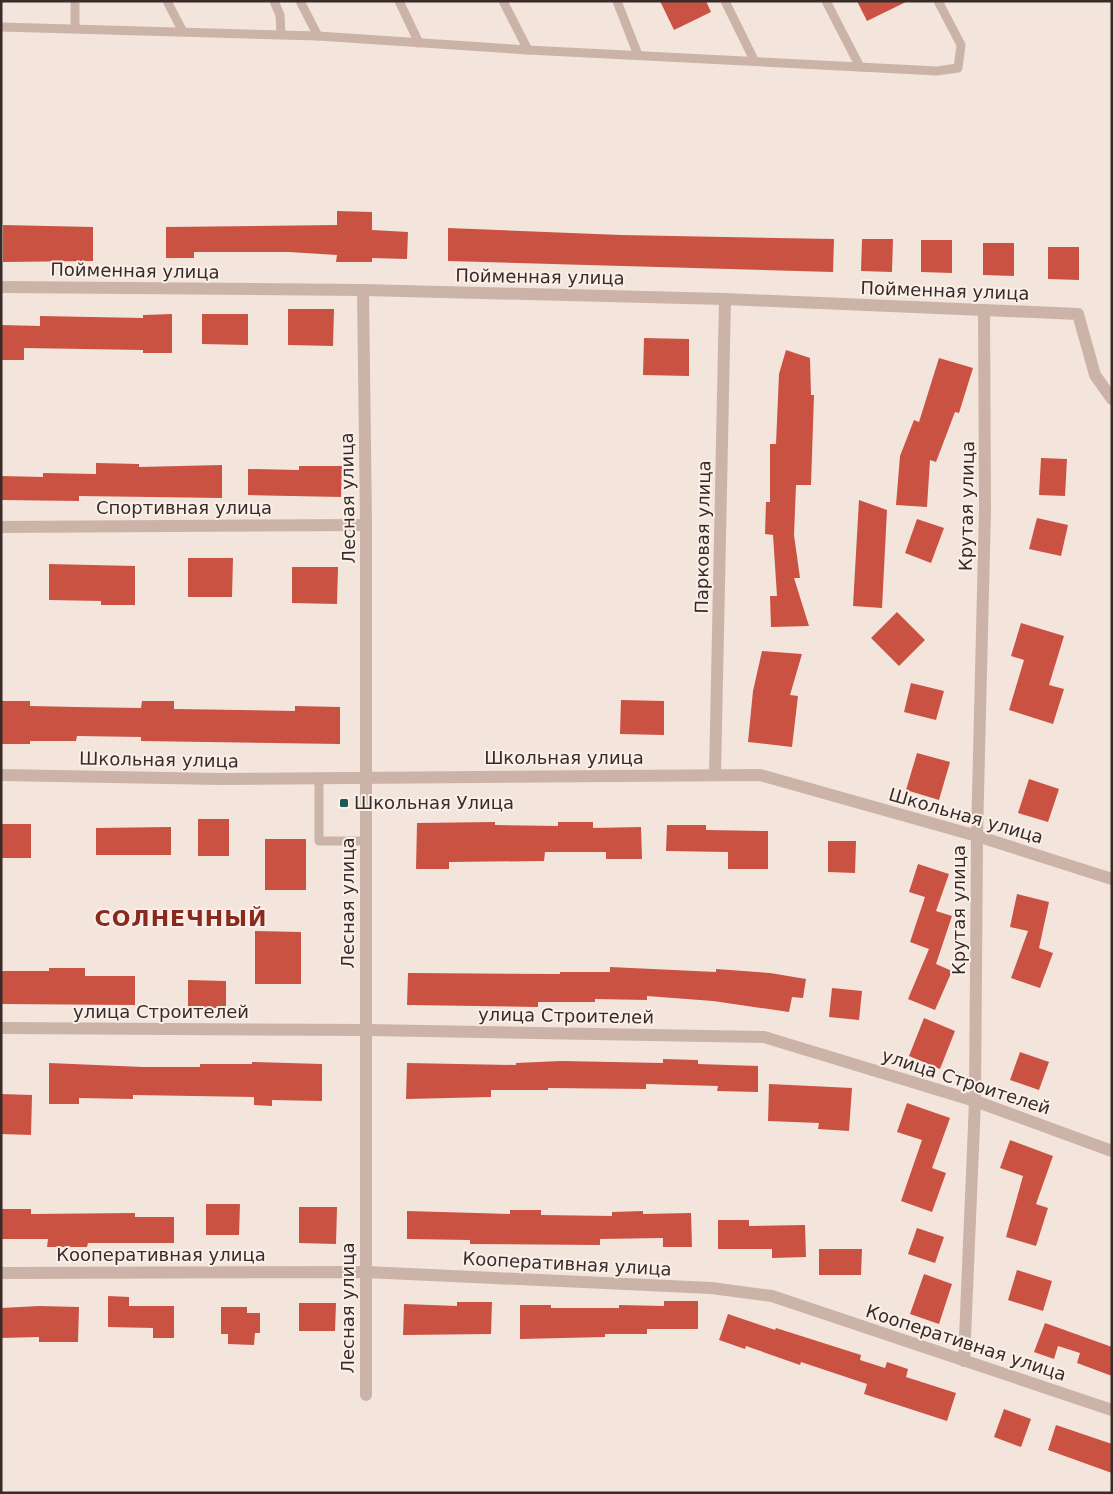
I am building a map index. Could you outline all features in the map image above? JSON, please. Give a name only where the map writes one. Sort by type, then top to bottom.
[{"type":"street","name":"Пойменная улица","points":[[1,287],[363,290],[725,299],[1078,314],[1095,375],[1112,399]]},
{"type":"street","name":"Лесная улица","points":[[363,290],[366,525],[366,1395]]},
{"type":"street","name":"Парковая улица","points":[[715,775],[725,299]]},
{"type":"street","name":"Крутая улица","points":[[964,1361],[975,1101],[977,836],[985,508],[984,310]]},
{"type":"street","name":"Спортивная улица","points":[[1,526],[366,525]]},
{"type":"street","name":"Школьная улица","points":[[1,775],[221,779],[760,775],[977,836],[1112,879]]},
{"type":"street","name":"улица Строителей","points":[[1,1028],[366,1030],[764,1037],[975,1101],[1112,1151]]},
{"type":"street","name":"Кооперативная улица","points":[[1,1272],[366,1272],[710,1288],[772,1296],[1112,1410]]},
{"type":"lane","points":[[75,1],[75,28]]},
{"type":"lane","points":[[167,1],[182,30]]},
{"type":"lane","points":[[274,1],[280,15],[282,34]]},
{"type":"lane","points":[[300,1],[318,36]]},
{"type":"lane","points":[[399,1],[419,42]]},
{"type":"lane","points":[[503,1],[528,50]]},
{"type":"lane","points":[[725,1],[754,60]]},
{"type":"lane","points":[[826,1],[860,67]]},
{"type":"lane","points":[[1,27],[182,30],[282,34],[528,50],[754,60],[937,71],[958,68],[960,45],[938,1]]},
{"type":"lane","points":[[617,3],[638,55]]},
{"type":"lane","points":[[319,777],[319,841],[366,841]]},
{"type":"building","points":[[660,1],[706,1],[711,12],[674,30]]},
{"type":"building","points":[[857,1],[908,1],[867,21]]},
{"type":"building","points":[[337,211],[372,212],[372,230],[408,232],[407,259],[372,258],[372,262],[336,262],[337,255],[289,252],[194,252],[194,258],[166,258],[166,227],[337,225]]},
{"type":"building","points":[[3,225],[93,227],[93,261],[3,262]]},
{"type":"building","points":[[448,228],[621,235],[834,239],[833,272],[448,261]]},
{"type":"building","points":[[862,239],[893,239],[892,272],[861,271]]},
{"type":"building","points":[[921,240],[952,240],[952,273],[921,272]]},
{"type":"building","points":[[983,243],[1014,243],[1014,276],[983,275]]},
{"type":"building","points":[[1048,247],[1079,247],[1079,280],[1048,279]]},
{"type":"building","points":[[288,309],[334,309],[333,346],[288,345]]},
{"type":"building","points":[[172,314],[172,353],[143,353],[143,350],[24,348],[24,360],[1,360],[1,325],[40,326],[40,316],[143,318],[143,315]]},
{"type":"building","points":[[202,314],[248,314],[248,345],[202,344]]},
{"type":"building","points":[[644,338],[689,339],[689,376],[643,375]]},
{"type":"building","points":[[786,350],[810,358],[811,395],[814,395],[811,485],[796,485],[794,535],[800,578],[794,578],[809,626],[771,627],[770,596],[777,596],[773,535],[765,534],[766,502],[770,502],[770,444],[776,444],[779,374]]},
{"type":"building","points":[[939,358],[973,368],[959,413],[955,412],[936,462],[930,460],[927,507],[896,505],[900,456],[914,420],[919,422]]},
{"type":"building","points":[[1041,458],[1067,459],[1065,496],[1039,495]]},
{"type":"building","points":[[96,463],[139,464],[139,467],[222,465],[222,498],[79,496],[79,501],[1,500],[1,476],[43,477],[43,473],[96,474]]},
{"type":"building","points":[[299,466],[342,466],[341,497],[248,495],[248,469],[299,470]]},
{"type":"building","points":[[859,500],[887,510],[882,608],[853,606]]},
{"type":"building","points":[[1037,518],[1068,525],[1061,556],[1029,549]]},
{"type":"building","points":[[917,519],[944,528],[931,563],[905,553]]},
{"type":"building","points":[[188,558],[233,558],[232,597],[188,597]]},
{"type":"building","points":[[49,564],[135,566],[135,605],[101,605],[101,601],[49,600]]},
{"type":"building","points":[[292,567],[338,567],[337,604],[292,603]]},
{"type":"building","points":[[897,612],[925,640],[899,666],[871,638]]},
{"type":"building","points":[[1021,623],[1064,636],[1049,685],[1064,689],[1053,724],[1009,710],[1024,660],[1011,656]]},
{"type":"building","points":[[762,651],[802,654],[790,695],[798,696],[792,747],[748,742],[753,691]]},
{"type":"building","points":[[911,683],[944,691],[936,720],[904,712]]},
{"type":"building","points":[[621,700],[664,701],[664,735],[620,734]]},
{"type":"building","points":[[1,701],[30,701],[30,706],[141,708],[142,701],[174,701],[174,709],[295,711],[295,706],[340,707],[340,744],[141,741],[141,737],[77,736],[76,741],[30,741],[30,744],[1,744]]},
{"type":"building","points":[[917,753],[950,762],[939,800],[906,790]]},
{"type":"building","points":[[1029,779],[1059,789],[1048,822],[1018,813]]},
{"type":"building","points":[[198,819],[229,819],[229,856],[198,856]]},
{"type":"building","points":[[495,822],[495,825],[558,826],[558,822],[593,822],[593,828],[641,827],[642,859],[606,859],[606,852],[545,852],[544,861],[449,862],[449,869],[416,869],[417,823]]},
{"type":"building","points":[[1,824],[31,824],[31,858],[1,858]]},
{"type":"building","points":[[667,825],[706,825],[706,830],[768,831],[768,869],[728,869],[728,852],[666,851]]},
{"type":"building","points":[[171,827],[171,855],[96,855],[96,828]]},
{"type":"building","points":[[265,839],[306,839],[306,890],[265,890]]},
{"type":"building","points":[[828,841],[856,841],[855,873],[828,872]]},
{"type":"building","points":[[918,864],[949,874],[936,911],[952,916],[936,964],[952,971],[935,1010],[908,999],[929,949],[910,942],[925,897],[909,892]]},
{"type":"building","points":[[1017,894],[1049,902],[1039,948],[1053,953],[1040,988],[1011,978],[1028,931],[1010,927]]},
{"type":"building","points":[[255,931],[301,932],[301,984],[255,984]]},
{"type":"building","points":[[610,967],[716,972],[716,969],[770,973],[806,979],[803,998],[792,997],[789,1012],[713,1001],[647,996],[647,1000],[595,999],[595,1002],[538,1002],[538,1007],[407,1005],[408,973],[560,974],[560,972],[610,972]]},
{"type":"building","points":[[49,968],[85,968],[85,976],[135,976],[135,1005],[1,1004],[1,971],[49,971]]},
{"type":"building","points":[[188,980],[226,981],[226,1008],[188,1008]]},
{"type":"building","points":[[832,988],[862,991],[859,1020],[829,1017]]},
{"type":"building","points":[[924,1018],[955,1031],[940,1069],[909,1056]]},
{"type":"building","points":[[1020,1052],[1049,1062],[1039,1090],[1010,1080]]},
{"type":"building","points":[[663,1059],[698,1060],[698,1064],[758,1066],[758,1092],[717,1091],[718,1086],[646,1084],[646,1089],[548,1088],[548,1090],[491,1090],[491,1097],[406,1099],[407,1063],[516,1065],[516,1063],[561,1061],[663,1063]]},
{"type":"building","points":[[252,1062],[322,1064],[322,1101],[272,1100],[272,1106],[254,1105],[254,1097],[133,1095],[133,1099],[79,1098],[79,1104],[49,1104],[49,1063],[143,1067],[200,1067],[200,1064],[252,1064]]},
{"type":"building","points":[[769,1084],[852,1088],[849,1131],[818,1129],[819,1123],[768,1121]]},
{"type":"building","points":[[1,1094],[32,1095],[31,1135],[1,1134]]},
{"type":"building","points":[[907,1103],[950,1118],[932,1168],[946,1173],[932,1212],[901,1201],[922,1140],[897,1132]]},
{"type":"building","points":[[1010,1140],[1053,1156],[1036,1204],[1048,1208],[1036,1246],[1006,1237],[1023,1176],[1000,1168]]},
{"type":"building","points":[[206,1204],[240,1204],[239,1235],[206,1235]]},
{"type":"building","points":[[299,1207],[337,1207],[336,1244],[299,1243]]},
{"type":"building","points":[[1,1209],[31,1209],[31,1214],[135,1213],[135,1217],[174,1217],[174,1243],[88,1243],[87,1247],[47,1247],[48,1239],[1,1239]]},
{"type":"building","points":[[510,1210],[541,1210],[541,1215],[612,1216],[612,1212],[643,1211],[643,1214],[691,1213],[692,1247],[663,1247],[663,1238],[600,1239],[600,1245],[470,1244],[470,1240],[407,1239],[407,1211],[510,1214]]},
{"type":"building","points":[[718,1220],[749,1220],[749,1226],[805,1225],[806,1257],[772,1258],[772,1249],[718,1249]]},
{"type":"building","points":[[917,1228],[944,1237],[935,1263],[908,1254]]},
{"type":"building","points":[[819,1249],[862,1249],[861,1275],[819,1275]]},
{"type":"building","points":[[1017,1270],[1052,1281],[1043,1311],[1008,1300]]},
{"type":"building","points":[[924,1274],[952,1284],[939,1324],[910,1314]]},
{"type":"building","points":[[108,1296],[129,1297],[129,1306],[174,1306],[174,1338],[153,1338],[153,1328],[108,1327]]},
{"type":"building","points":[[664,1301],[698,1301],[698,1329],[647,1329],[647,1334],[605,1334],[605,1337],[520,1339],[520,1305],[551,1305],[551,1308],[619,1308],[619,1305],[664,1306]]},
{"type":"building","points":[[457,1302],[492,1302],[491,1334],[403,1335],[404,1304],[457,1306]]},
{"type":"building","points":[[299,1303],[336,1303],[335,1331],[299,1331]]},
{"type":"building","points":[[39,1306],[79,1307],[78,1342],[39,1342],[39,1337],[1,1338],[1,1308]]},
{"type":"building","points":[[221,1307],[247,1307],[247,1313],[260,1313],[260,1333],[255,1333],[254,1345],[228,1344],[228,1334],[221,1334]]},
{"type":"building","points":[[728,1314],[861,1355],[860,1360],[885,1368],[887,1362],[908,1369],[906,1377],[956,1393],[947,1421],[864,1394],[867,1384],[801,1362],[800,1365],[746,1346],[745,1349],[719,1340]]},
{"type":"building","points":[[1045,1323],[1112,1347],[1112,1376],[1077,1363],[1080,1353],[1058,1346],[1054,1359],[1034,1352]]},
{"type":"building","points":[[1004,1409],[1031,1419],[1021,1447],[994,1437]]},
{"type":"building","points":[[1056,1425],[1112,1444],[1112,1473],[1048,1450]]},
{"type":"place","name":"Школьная Улица","points":[[344,803]]},
{"type":"district","name":"СОЛНЕЧНЫЙ","points":[[181,918]]}]
